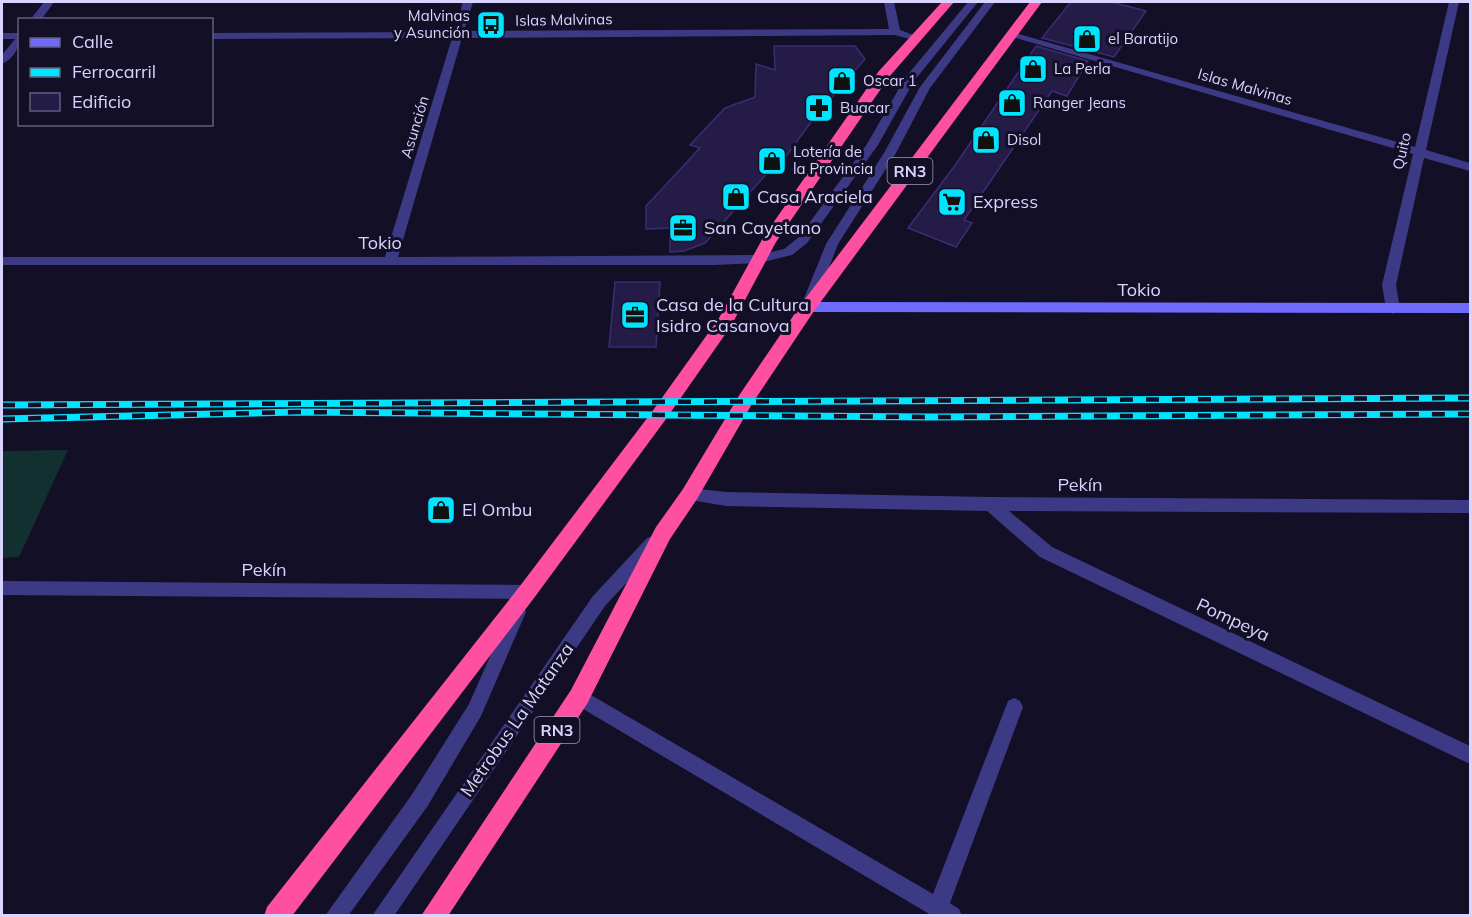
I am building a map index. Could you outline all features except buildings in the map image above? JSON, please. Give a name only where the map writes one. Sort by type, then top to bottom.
[{"type":"highway","points":[[276,915],[527,592],[660,414],[725,322],[781,222],[884,74],[948,2]]},
{"type":"highway","name":"RN3","points":[[433,915],[579,697],[663,533],[690,494],[746,399],[808,307],[1036,2]]},
{"type":"street","points":[[36,18],[49,2]]},
{"type":"street","name":"Asunción","points":[[390,261],[468,2]]},
{"type":"street","points":[[890,2],[895,32]]},
{"type":"street","points":[[759,259],[788,252],[803,240],[872,145],[909,80],[974,2]]},
{"type":"street","points":[[808,307],[832,244],[890,153],[925,87],[990,2]]},
{"type":"street","name":"Quito","points":[[1393,309],[1389,285],[1454,2]]},
{"type":"street","name":"Islas Malvinas","points":[[213,36],[895,32],[916,38]]},
{"type":"street","name":"Islas Malvinas","points":[[1011,35],[1470,167]]},
{"type":"street","points":[[2,36],[18,37]]},
{"type":"street","points":[[2,61],[18,40]]},
{"type":"street","name":"Tokio","points":[[2,261],[714,261],[759,259]]},
{"type":"street","name":"Tokio","points":[[808,307],[1470,308]]},
{"type":"street","name":"Pekín","points":[[690,494],[726,499],[990,504],[1470,506]]},
{"type":"street","name":"Pompeya","points":[[990,504],[1046,552],[1470,755]]},
{"type":"street","name":"Metrobus La Matanza","points":[[382,915],[599,601],[663,533]]},
{"type":"street","name":"Pekín","points":[[2,588],[527,592]]},
{"type":"street","name":"Metrobus La Matanza","points":[[335,915],[420,800],[475,711],[527,592]]},
{"type":"street","points":[[579,697],[945,912],[1014,707]]},
{"type":"green space","points":[[68,450],[19,557],[2,558],[2,451]]},
{"type":"railway","points":[[2,405],[1470,398]]},
{"type":"railway","points":[[2,419],[298,412],[932,417],[1470,414]]},
{"type":"place","name":"Malvinas y Asunción","points":[[491,25]]},
{"type":"place","name":"el Baratijo","points":[[1087,39]]},
{"type":"place","name":"La Perla","points":[[1033,69]]},
{"type":"place","name":"Oscar 1","points":[[842,81]]},
{"type":"place","name":"Ranger Jeans","points":[[1012,103]]},
{"type":"place","name":"Buacar","points":[[819,108]]},
{"type":"place","name":"Disol","points":[[986,140]]},
{"type":"place","name":"Lotería de la Provincia","points":[[772,161]]},
{"type":"place","name":"Casa Araciela","points":[[736,197]]},
{"type":"place","name":"Express","points":[[952,202]]},
{"type":"place","name":"San Cayetano","points":[[683,228]]},
{"type":"place","name":"Casa de la Cultura Isidro Casanova","points":[[635,315]]},
{"type":"place","name":"El Ombu","points":[[441,510]]}]
